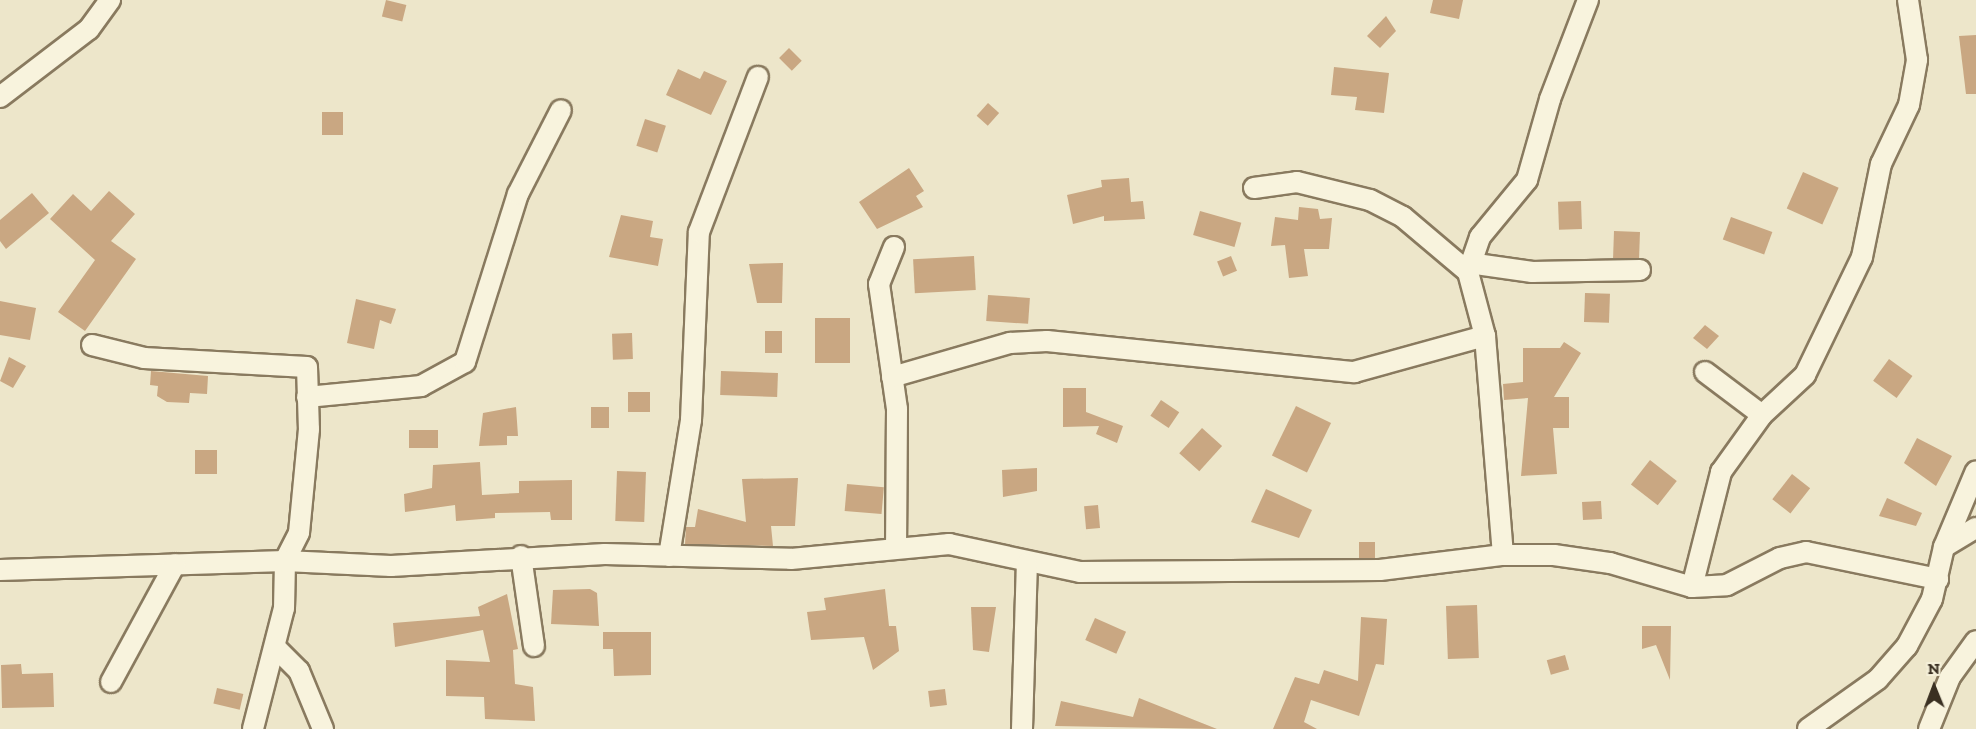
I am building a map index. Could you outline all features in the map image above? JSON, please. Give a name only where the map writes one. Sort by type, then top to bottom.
[{"type":"street","points":[[0,97],[89,29],[110,0]]},
{"type":"street","points":[[1503,555],[1485,336],[1468,267],[1489,225],[1527,180],[1550,99],[1588,0]]},
{"type":"street","points":[[1692,587],[1721,472],[1762,415],[1805,375],[1862,257],[1881,164],[1909,105],[1915,72],[1908,0]]},
{"type":"street","points":[[669,556],[691,420],[699,232],[758,76]]},
{"type":"street","points":[[307,397],[421,386],[465,362],[518,194],[561,110]]},
{"type":"street","points":[[1254,188],[1296,182],[1370,200],[1403,217],[1468,267],[1532,272],[1641,270]]},
{"type":"street","points":[[894,247],[879,284],[892,377],[900,487],[896,546]]},
{"type":"street","points":[[892,377],[943,366],[976,351],[1047,341],[1354,372],[1485,336]]},
{"type":"street","points":[[92,345],[144,358],[307,367],[299,533],[285,561],[284,608],[253,729]]},
{"type":"street","points":[[1705,372],[1762,415]]},
{"type":"street","points":[[1808,729],[1891,665],[1906,646],[1938,579],[1944,547],[1976,471]]},
{"type":"street","points":[[1944,547],[1976,528]]},
{"type":"street","points":[[0,570],[285,561],[391,566],[521,556],[791,559],[896,546],[950,544],[1027,564],[1119,573],[1380,570],[1503,555],[1610,563],[1692,587],[1727,585],[1780,558],[1806,552],[1938,579]]},
{"type":"street","points":[[521,556],[534,646]]},
{"type":"street","points":[[111,682],[175,564]]},
{"type":"street","points":[[1022,729],[1027,564]]},
{"type":"street","points":[[1929,729],[1950,677],[1976,641]]},
{"type":"street","points":[[274,647],[299,671],[323,729]]},
{"type":"building","points":[[386,0],[406,5],[402,22],[382,16]]},
{"type":"building","points":[[1433,0],[1463,0],[1459,19],[1430,13]]},
{"type":"building","points":[[1386,16],[1396,31],[1380,48],[1367,36]]},
{"type":"building","points":[[1976,35],[1976,94],[1966,94],[1959,36]]},
{"type":"building","points":[[789,48],[802,61],[792,71],[779,58]]},
{"type":"building","points":[[1334,67],[1389,73],[1384,113],[1355,110],[1357,97],[1331,95]]},
{"type":"building","points":[[678,69],[700,79],[704,71],[727,81],[711,115],[666,95]]},
{"type":"building","points":[[988,103],[999,113],[988,126],[977,116]]},
{"type":"building","points":[[322,112],[343,112],[343,135],[322,135]]},
{"type":"building","points":[[645,119],[666,126],[657,152],[636,146]]},
{"type":"building","points":[[909,168],[924,191],[916,196],[923,207],[877,229],[859,202]]},
{"type":"building","points":[[1803,172],[1839,188],[1822,224],[1787,209]]},
{"type":"building","points":[[1129,178],[1131,202],[1143,201],[1145,219],[1104,221],[1104,216],[1073,224],[1067,195],[1102,187],[1101,180]]},
{"type":"building","points":[[109,191],[135,214],[111,241],[136,259],[85,331],[58,312],[95,260],[50,219],[73,194],[91,211]]},
{"type":"building","points":[[32,193],[49,213],[6,249],[0,241],[0,220]]},
{"type":"building","points":[[1581,201],[1582,229],[1559,230],[1558,202]]},
{"type":"building","points":[[1299,207],[1318,209],[1320,219],[1332,218],[1329,249],[1304,249],[1308,276],[1289,278],[1285,245],[1271,246],[1275,217],[1298,220]]},
{"type":"building","points":[[1200,211],[1241,223],[1234,247],[1193,235]]},
{"type":"building","points":[[621,215],[653,221],[650,237],[663,239],[658,266],[609,257]]},
{"type":"building","points":[[1731,217],[1772,232],[1764,255],[1723,240]]},
{"type":"building","points":[[1614,231],[1640,232],[1639,259],[1613,258]]},
{"type":"building","points":[[974,256],[976,290],[915,293],[913,259]]},
{"type":"building","points":[[1231,256],[1237,271],[1223,276],[1217,262]]},
{"type":"building","points":[[783,263],[782,303],[757,303],[749,264]]},
{"type":"building","points":[[1585,293],[1610,294],[1609,323],[1584,322]]},
{"type":"building","points":[[988,295],[1030,298],[1028,324],[986,321]]},
{"type":"building","points":[[356,299],[396,309],[391,324],[380,320],[374,349],[347,343]]},
{"type":"building","points":[[0,301],[36,308],[30,340],[0,335]]},
{"type":"building","points":[[815,318],[850,318],[850,363],[815,363]]},
{"type":"building","points":[[1705,325],[1719,336],[1707,349],[1693,338]]},
{"type":"building","points":[[765,331],[782,331],[782,353],[765,353]]},
{"type":"building","points":[[632,333],[633,359],[613,360],[612,334]]},
{"type":"building","points":[[1564,342],[1581,353],[1554,397],[1569,397],[1569,428],[1553,428],[1557,474],[1521,476],[1528,398],[1504,400],[1503,384],[1523,382],[1523,348],[1560,348]]},
{"type":"building","points":[[9,357],[26,366],[13,388],[0,381]]},
{"type":"building","points":[[1889,359],[1912,376],[1897,398],[1873,381]]},
{"type":"building","points":[[151,371],[208,376],[207,394],[190,393],[189,403],[167,402],[157,396],[158,386],[150,385]]},
{"type":"building","points":[[721,371],[778,373],[777,397],[720,395]]},
{"type":"building","points":[[1063,388],[1086,388],[1086,412],[1123,426],[1117,443],[1096,434],[1099,426],[1063,427]]},
{"type":"building","points":[[628,392],[650,392],[650,412],[628,412]]},
{"type":"building","points":[[1161,400],[1179,412],[1169,428],[1150,416]]},
{"type":"building","points":[[1296,406],[1331,423],[1307,473],[1272,455]]},
{"type":"building","points":[[516,407],[518,436],[507,436],[507,445],[479,446],[483,413]]},
{"type":"building","points":[[591,407],[609,407],[609,428],[591,428]]},
{"type":"building","points":[[1202,428],[1222,446],[1199,471],[1179,453]]},
{"type":"building","points":[[409,430],[438,430],[438,448],[409,448]]},
{"type":"building","points":[[1917,438],[1952,456],[1936,486],[1904,463]]},
{"type":"building","points":[[195,450],[217,450],[217,474],[195,474]]},
{"type":"building","points":[[1650,460],[1677,481],[1658,505],[1631,484]]},
{"type":"building","points":[[480,462],[482,495],[519,493],[519,481],[572,480],[572,520],[551,520],[550,512],[495,513],[495,518],[456,521],[455,505],[405,512],[404,494],[432,488],[433,465]]},
{"type":"building","points":[[1037,468],[1037,491],[1003,497],[1002,470]]},
{"type":"building","points":[[617,471],[646,472],[644,522],[615,521]]},
{"type":"building","points":[[1792,474],[1810,488],[1790,513],[1772,499]]},
{"type":"building","points":[[798,478],[795,526],[771,526],[773,546],[685,544],[686,527],[695,527],[698,509],[746,522],[742,479]]},
{"type":"building","points":[[847,484],[884,487],[882,514],[845,511]]},
{"type":"building","points":[[1266,489],[1312,510],[1299,538],[1251,522]]},
{"type":"building","points":[[1887,498],[1922,513],[1916,526],[1879,516]]},
{"type":"building","points":[[1601,501],[1602,519],[1583,520],[1582,502]]},
{"type":"building","points":[[1098,505],[1100,528],[1086,529],[1084,506]]},
{"type":"building","points":[[1359,542],[1375,542],[1375,558],[1359,558]]},
{"type":"building","points":[[590,589],[597,593],[599,626],[551,624],[553,590]]},
{"type":"building","points":[[885,589],[889,626],[896,626],[899,651],[873,670],[864,637],[811,640],[807,612],[826,610],[824,598]]},
{"type":"building","points":[[507,594],[518,649],[513,650],[515,684],[533,687],[535,721],[485,719],[484,697],[446,696],[446,660],[490,662],[483,630],[395,647],[393,623],[480,616],[478,607]]},
{"type":"building","points":[[1477,605],[1479,658],[1448,659],[1446,606]]},
{"type":"building","points":[[971,607],[996,607],[989,652],[973,650]]},
{"type":"building","points":[[1361,617],[1387,619],[1384,665],[1376,664],[1359,716],[1311,700],[1304,722],[1317,729],[1273,729],[1295,677],[1319,684],[1324,670],[1358,681]]},
{"type":"building","points":[[1095,618],[1126,632],[1116,654],[1085,640]]},
{"type":"building","points":[[1642,626],[1671,626],[1670,680],[1656,645],[1642,649]]},
{"type":"building","points":[[603,632],[651,632],[651,675],[614,676],[613,649],[603,649]]},
{"type":"building","points":[[1565,655],[1569,669],[1551,675],[1547,660]]},
{"type":"building","points":[[21,664],[22,674],[53,673],[54,707],[2,708],[1,665]]},
{"type":"building","points":[[217,688],[243,694],[240,710],[213,704]]},
{"type":"building","points":[[945,689],[947,705],[930,707],[928,691]]},
{"type":"building","points":[[1139,698],[1217,729],[1055,726],[1061,701],[1133,717]]}]
